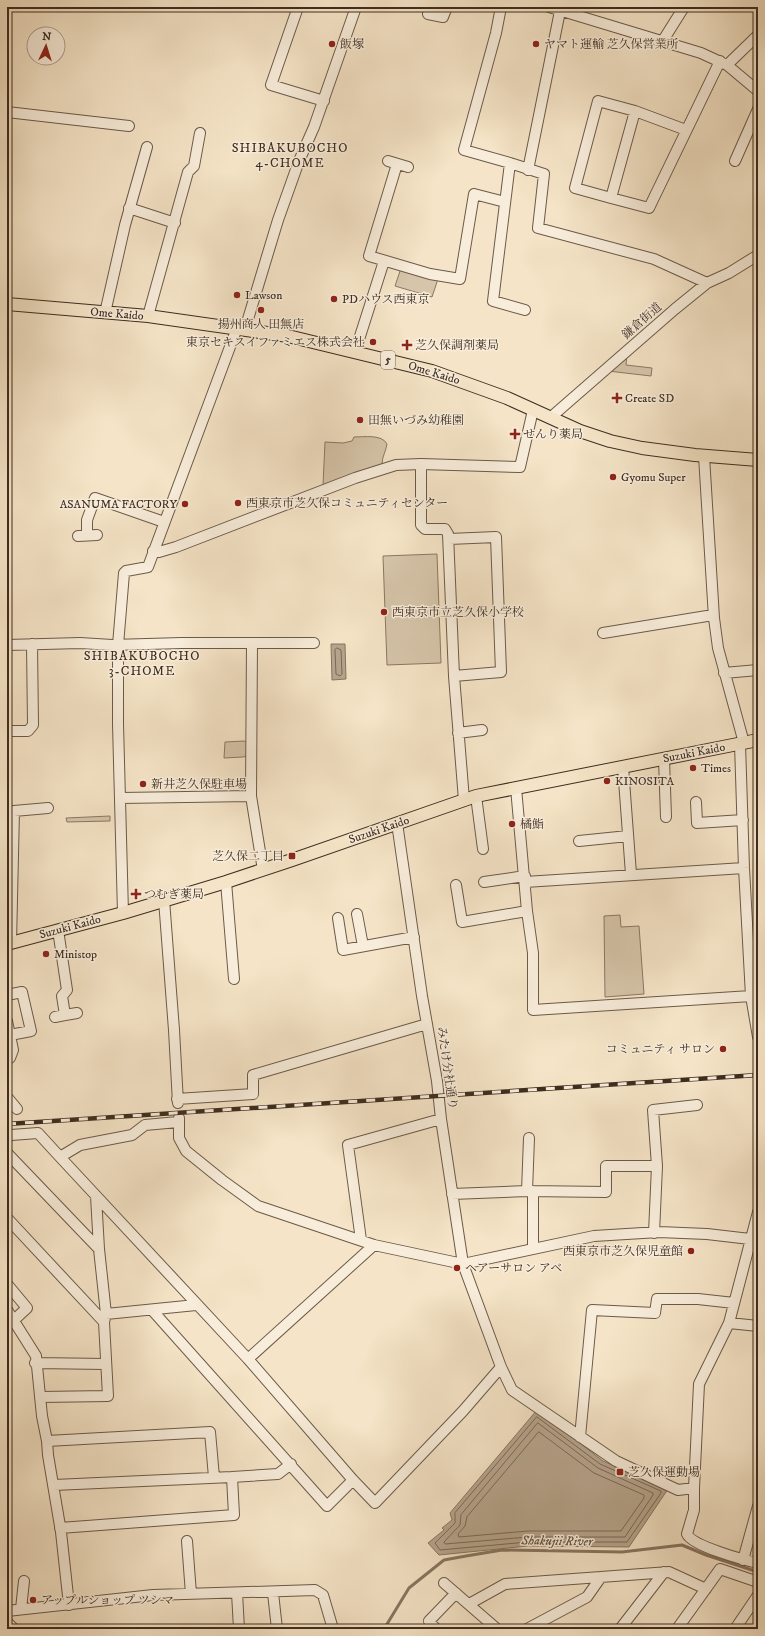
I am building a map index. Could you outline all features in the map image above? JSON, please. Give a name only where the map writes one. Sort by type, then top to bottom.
[{"type":"main road","name":"Ome Kaido","points":[[7,304],[148,316],[241,328],[288,336],[432,371],[507,398],[580,431],[610,441],[642,448],[704,456],[758,460]]},
{"type":"main road","name":"Suzuki Kaido","points":[[9,944],[123,913],[226,882],[476,796],[758,740]]},
{"type":"street","points":[[298,7],[271,86],[324,101]]},
{"type":"street","points":[[123,913],[118,724],[118,645],[124,573],[126,571],[148,567],[164,522],[241,328],[299,161],[324,101],[356,7]]},
{"type":"street","points":[[428,14],[443,17],[448,7]]},
{"type":"street","points":[[501,7],[496,33],[464,150],[544,174],[538,228],[654,259],[706,283]]},
{"type":"street","points":[[549,7],[701,53],[723,63],[758,91]]},
{"type":"street","points":[[662,42],[684,7]]},
{"type":"street","points":[[528,170],[560,11]]},
{"type":"street","points":[[686,130],[635,111],[598,101],[575,188],[649,208],[686,130],[723,63],[758,35]]},
{"type":"street","points":[[735,161],[758,109]]},
{"type":"street","points":[[611,198],[635,111]]},
{"type":"street","points":[[7,112],[129,126]]},
{"type":"street","points":[[148,316],[188,172],[194,166],[200,133]]},
{"type":"street","points":[[105,313],[129,208],[147,147]]},
{"type":"street","points":[[408,167],[393,162],[369,256],[430,274],[460,279],[474,194],[505,202]]},
{"type":"street","points":[[510,163],[493,301],[525,310]]},
{"type":"street","points":[[129,208],[175,223]]},
{"type":"street","name":"鎌倉街道","points":[[550,418],[706,283],[729,274],[758,255]]},
{"type":"street","points":[[355,352],[384,261]]},
{"type":"street","points":[[153,551],[159,552],[176,547],[355,478],[396,465],[421,464],[520,467],[533,410]]},
{"type":"street","points":[[704,456],[714,615],[718,648],[742,743],[742,820],[744,868],[751,996],[758,1037]]},
{"type":"street","points":[[421,464],[421,525],[425,529],[444,529],[448,534],[454,676],[464,800]]},
{"type":"street","points":[[87,535],[87,520],[94,498],[164,522]]},
{"type":"street","points":[[448,539],[496,537],[501,672],[454,676]]},
{"type":"street","points":[[604,633],[714,615]]},
{"type":"street","points":[[7,645],[80,643],[118,645],[314,643]]},
{"type":"street","points":[[252,643],[251,796],[263,870]]},
{"type":"street","points":[[7,731],[28,731],[33,725],[32,644]]},
{"type":"street","points":[[724,673],[758,670]]},
{"type":"street","points":[[458,733],[482,730]]},
{"type":"street","points":[[664,759],[666,817]]},
{"type":"street","points":[[623,767],[631,874]]},
{"type":"street","points":[[516,788],[532,953],[533,1010],[751,996]]},
{"type":"street","points":[[121,798],[251,796]]},
{"type":"street","points":[[476,796],[483,849]]},
{"type":"street","points":[[696,802],[697,823],[742,820]]},
{"type":"street","points":[[9,944],[14,811],[48,808]]},
{"type":"street","name":"みたけ分社通り","points":[[397,824],[437,1081],[441,1119],[463,1264],[501,1367],[512,1390],[616,1461],[678,1490],[694,1488]]},
{"type":"street","points":[[579,841],[628,836]]},
{"type":"street","points":[[484,882],[744,868]]},
{"type":"street","points":[[226,882],[234,979]]},
{"type":"street","points":[[456,885],[462,922],[527,911]]},
{"type":"street","points":[[164,900],[178,1101],[253,1094],[253,1075],[427,1024]]},
{"type":"street","points":[[357,914],[363,946]]},
{"type":"street","points":[[338,918],[343,950],[414,937]]},
{"type":"street","points":[[58,930],[66,990],[62,996],[60,1016],[77,1013]]},
{"type":"street","points":[[7,995],[22,992],[31,1031],[10,1035]]},
{"type":"street","points":[[7,1021],[13,1050],[10,1058],[7,1058]]},
{"type":"street","points":[[7,1098],[17,1109]]},
{"type":"street","points":[[654,1233],[657,1166],[653,1110],[697,1106]]},
{"type":"street","points":[[361,1240],[348,1145],[441,1119]]},
{"type":"street","points":[[60,1156],[80,1144],[132,1135],[145,1125],[179,1120],[179,1138],[186,1150],[222,1180],[258,1206],[374,1245],[463,1264],[594,1236],[654,1233],[707,1234],[750,1239]]},
{"type":"street","points":[[7,1138],[11,1135],[38,1133],[248,1359],[353,1480],[375,1503],[463,1411],[501,1367]]},
{"type":"street","points":[[529,1138],[533,1248]]},
{"type":"street","points":[[7,1153],[99,1249]]},
{"type":"street","points":[[452,1194],[530,1191],[606,1192],[606,1166],[657,1166]]},
{"type":"street","points":[[40,1397],[108,1396],[105,1318],[96,1196]]},
{"type":"street","points":[[758,1212],[729,1323],[699,1384],[694,1510],[687,1534],[689,1539],[698,1544],[743,1560],[758,1563]]},
{"type":"street","points":[[7,1218],[105,1318]]},
{"type":"street","points":[[248,1359],[374,1245]]},
{"type":"street","points":[[7,1284],[28,1308],[14,1320]]},
{"type":"street","points":[[580,1437],[592,1310],[656,1313],[657,1299],[698,1299],[734,1303]]},
{"type":"street","points":[[105,1318],[196,1304]]},
{"type":"street","points":[[7,1310],[36,1356],[35,1363],[48,1455],[54,1485],[69,1605]]},
{"type":"street","points":[[152,1310],[327,1506],[353,1480]]},
{"type":"street","points":[[729,1323],[758,1326]]},
{"type":"street","points":[[35,1363],[106,1364]]},
{"type":"street","points":[[47,1442],[210,1432],[214,1477]]},
{"type":"street","points":[[54,1485],[278,1474],[291,1464]]},
{"type":"street","points":[[60,1528],[234,1515],[232,1477]]},
{"type":"street","points":[[743,1560],[758,1506]]},
{"type":"street","points":[[187,1541],[190,1594]]},
{"type":"street","points":[[677,1629],[720,1569],[758,1582]]},
{"type":"street","points":[[620,1629],[664,1572]]},
{"type":"street","points":[[469,1604],[505,1584],[664,1572],[669,1572],[706,1588]]},
{"type":"street","points":[[527,1629],[587,1596],[601,1577]]},
{"type":"street","points":[[21,1609],[24,1581]]},
{"type":"street","points":[[444,1583],[497,1629]]},
{"type":"street","points":[[7,1611],[153,1595],[315,1590],[323,1595],[333,1629]]},
{"type":"street","points":[[273,1592],[277,1629]]},
{"type":"street","points":[[237,1593],[239,1629]]},
{"type":"street","points":[[436,1629],[429,1621],[456,1593]]},
{"type":"street","points":[[735,1629],[758,1595]]},
{"type":"street","points":[[7,1622],[14,1629]]},
{"type":"shaded area","points":[[401,268],[438,279],[432,297],[395,286]]},
{"type":"shaded area","points":[[627,354],[626,365],[652,368],[651,376],[608,371]]},
{"type":"shaded area","points":[[354,437],[377,437],[385,441],[387,444],[382,464],[325,487],[323,485],[325,442],[343,443],[352,441]]},
{"type":"shaded area","points":[[437,554],[441,663],[387,665],[383,556]]},
{"type":"shaded area","points":[[225,742],[247,742],[247,756],[224,758]]},
{"type":"shaded area","points":[[110,816],[110,821],[67,822],[66,818]]},
{"type":"shaded area","points":[[620,915],[621,927],[639,926],[644,994],[605,997],[604,916]]},
{"type":"water","points":[[331,644],[345,644],[346,679],[332,680]]},
{"type":"water","points":[[537,1410],[603,1461],[668,1489],[629,1547],[528,1546],[439,1555],[428,1543],[444,1530],[442,1528],[452,1520],[450,1513]]},
{"type":"waterway","name":"Shakujii River","points":[[384,1629],[409,1588],[444,1560],[502,1550],[622,1552],[682,1545],[706,1555],[758,1572]]},
{"type":"railway","points":[[7,1124],[758,1075]]},
{"type":"place","name":"飯塚","points":[[332,44]]},
{"type":"place","name":"ヤマト運輸 芝久保営業所","points":[[536,44]]},
{"type":"place","name":"Lawson","points":[[237,295]]},
{"type":"place","name":"PDハウス西東京","points":[[334,299]]},
{"type":"place","name":"揚州商人 田無店","points":[[261,310]]},
{"type":"place","name":"東京セキスイファミエス株式会社","points":[[373,342]]},
{"type":"place","name":"芝久保調剤薬局","points":[[407,345]]},
{"type":"place","name":"Create SD","points":[[617,398]]},
{"type":"place","name":"田無いづみ幼稚園","points":[[360,420]]},
{"type":"place","name":"せんり薬局","points":[[515,434]]},
{"type":"place","name":"Gyomu Super","points":[[613,477]]},
{"type":"place","name":"西東京市芝久保コミュニティセンター","points":[[238,503]]},
{"type":"place","name":"ASANUMA FACTORY","points":[[185,504]]},
{"type":"place","name":"西東京市立芝久保小学校","points":[[384,612]]},
{"type":"place","name":"Times","points":[[693,768]]},
{"type":"place","name":"KINOSITA","points":[[607,781]]},
{"type":"place","name":"新井芝久保駐車場","points":[[143,784]]},
{"type":"place","name":"橘鮨","points":[[512,824]]},
{"type":"place","name":"芝久保二丁目","points":[[292,856]]},
{"type":"place","name":"つむぎ薬局","points":[[136,894]]},
{"type":"place","name":"Ministop","points":[[46,954]]},
{"type":"place","name":"コミュニティ サロン","points":[[723,1049]]},
{"type":"place","name":"西東京市芝久保児童館","points":[[691,1251]]},
{"type":"place","name":"ヘアーサロン アベ","points":[[457,1268]]},
{"type":"place","name":"芝久保運動場","points":[[620,1472]]},
{"type":"place","name":"アップルショップ ツシマ","points":[[33,1600]]},
{"type":"district","name":"SHIBAKUBOCHO 4-CHOME","points":[[290,156]]},
{"type":"district","name":"SHIBAKUBOCHO 3-CHOME","points":[[142,664]]}]
